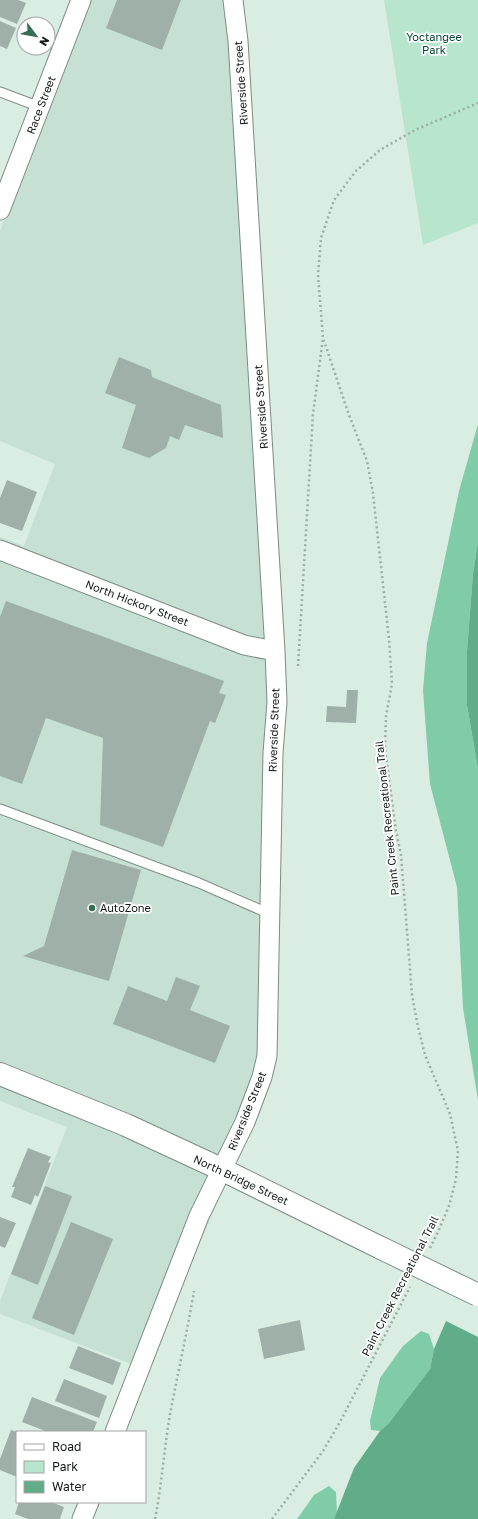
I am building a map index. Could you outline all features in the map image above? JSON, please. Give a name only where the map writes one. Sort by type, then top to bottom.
[{"type":"main road","name":"North Bridge Street","points":[[0,1074],[126,1125],[223,1170],[478,1295]]},
{"type":"street","name":"Race Street","points":[[0,210],[81,0]]},
{"type":"street","name":"Riverside Street","points":[[115,1431],[199,1216],[223,1170],[251,1107],[262,1077],[267,1056],[273,753],[277,702],[238,41],[233,0]]},
{"type":"street","name":"North Hickory Street","points":[[0,550],[244,645],[275,651]]},
{"type":"street","points":[[82,1519],[89,1503]]},
{"type":"lane","points":[[238,41],[240,0]]},
{"type":"lane","points":[[0,92],[40,107]]},
{"type":"lane","points":[[0,809],[199,882],[270,914]]},
{"type":"path","name":"Paint Creek Recreational Trail","points":[[428,1253],[449,1206],[456,1179],[458,1151],[450,1114],[425,1055],[412,995],[401,855],[396,831],[385,749],[386,716],[392,684],[389,639],[373,493],[367,461],[349,415],[323,338],[318,275],[321,238],[334,200],[356,171],[380,150],[415,130],[478,103]]},
{"type":"path","points":[[298,673],[313,414],[323,338]]},
{"type":"path","name":"Paint Creek Recreational Trail","points":[[272,1519],[324,1451],[413,1281]]},
{"type":"path","points":[[154,1519],[161,1492],[170,1415],[186,1338],[194,1286]]},
{"type":"shaded area","points":[[91,0],[241,0],[278,905],[276,1062],[147,1370],[0,1314],[0,1301],[67,1127],[0,1101],[0,537],[24,546],[55,464],[0,441],[0,231]]},
{"type":"shaded area","points":[[478,424],[478,542],[473,574],[467,651],[467,705],[478,769],[478,1100],[463,1008],[457,887],[430,784],[423,690],[427,643],[459,491]]},
{"type":"shaded area","points":[[421,1331],[429,1334],[434,1349],[430,1369],[389,1423],[380,1431],[371,1430],[370,1421],[380,1378],[403,1346]]},
{"type":"shaded area","points":[[329,1486],[336,1492],[337,1513],[334,1519],[297,1519],[314,1495]]},
{"type":"green space","name":"Yoctangee Park","points":[[384,0],[478,0],[478,223],[423,245]]},
{"type":"water","points":[[478,542],[478,769],[467,705],[467,651],[473,574]]},
{"type":"water","points":[[478,1257],[478,1519],[334,1519],[354,1468],[380,1431],[389,1423],[430,1369],[434,1349],[455,1300]]},
{"type":"pier","points":[[478,1255],[478,1337],[444,1320],[453,1299]]},
{"type":"building","points":[[0,0],[18,0],[26,3],[20,16],[16,16],[16,24],[0,17]]},
{"type":"building","points":[[117,0],[181,0],[162,50],[106,28]]},
{"type":"building","points":[[0,21],[16,28],[7,49],[0,46]]},
{"type":"building","points":[[119,357],[151,370],[152,377],[221,405],[223,438],[185,425],[179,440],[170,436],[166,448],[149,458],[122,448],[136,405],[105,393]]},
{"type":"building","points":[[7,480],[37,492],[22,531],[0,523],[0,498]]},
{"type":"building","points":[[6,601],[224,681],[219,693],[226,695],[215,723],[210,721],[163,847],[100,825],[103,738],[46,718],[22,784],[0,776],[0,617]]},
{"type":"building","points":[[347,690],[358,690],[356,723],[326,722],[327,706],[346,707]]},
{"type":"building","name":"AutoZone","points":[[72,850],[141,870],[109,981],[23,956],[44,946]]},
{"type":"building","points":[[176,977],[200,986],[190,1010],[230,1026],[215,1063],[113,1024],[128,986],[167,1001]]},
{"type":"building","points":[[28,1148],[51,1157],[48,1162],[51,1163],[38,1197],[35,1195],[31,1205],[11,1197],[15,1187],[12,1187]]},
{"type":"building","points":[[45,1186],[72,1196],[38,1285],[11,1274]]},
{"type":"building","points":[[0,1217],[16,1223],[5,1248],[0,1246]]},
{"type":"building","points":[[71,1222],[113,1239],[74,1335],[32,1318]]},
{"type":"building","points":[[300,1320],[305,1350],[264,1359],[258,1329]]},
{"type":"building","points":[[78,1346],[121,1363],[113,1385],[69,1368]]},
{"type":"building","points":[[64,1379],[107,1396],[99,1418],[55,1401]]},
{"type":"building","points":[[32,1397],[97,1422],[93,1431],[45,1431],[22,1422]]},
{"type":"building","points":[[11,1430],[16,1432],[16,1477],[0,1470],[0,1459]]},
{"type":"building","points":[[19,1503],[54,1503],[64,1507],[60,1519],[28,1519],[15,1514]]},
{"type":"place","name":"AutoZone","points":[[92,908]]}]
